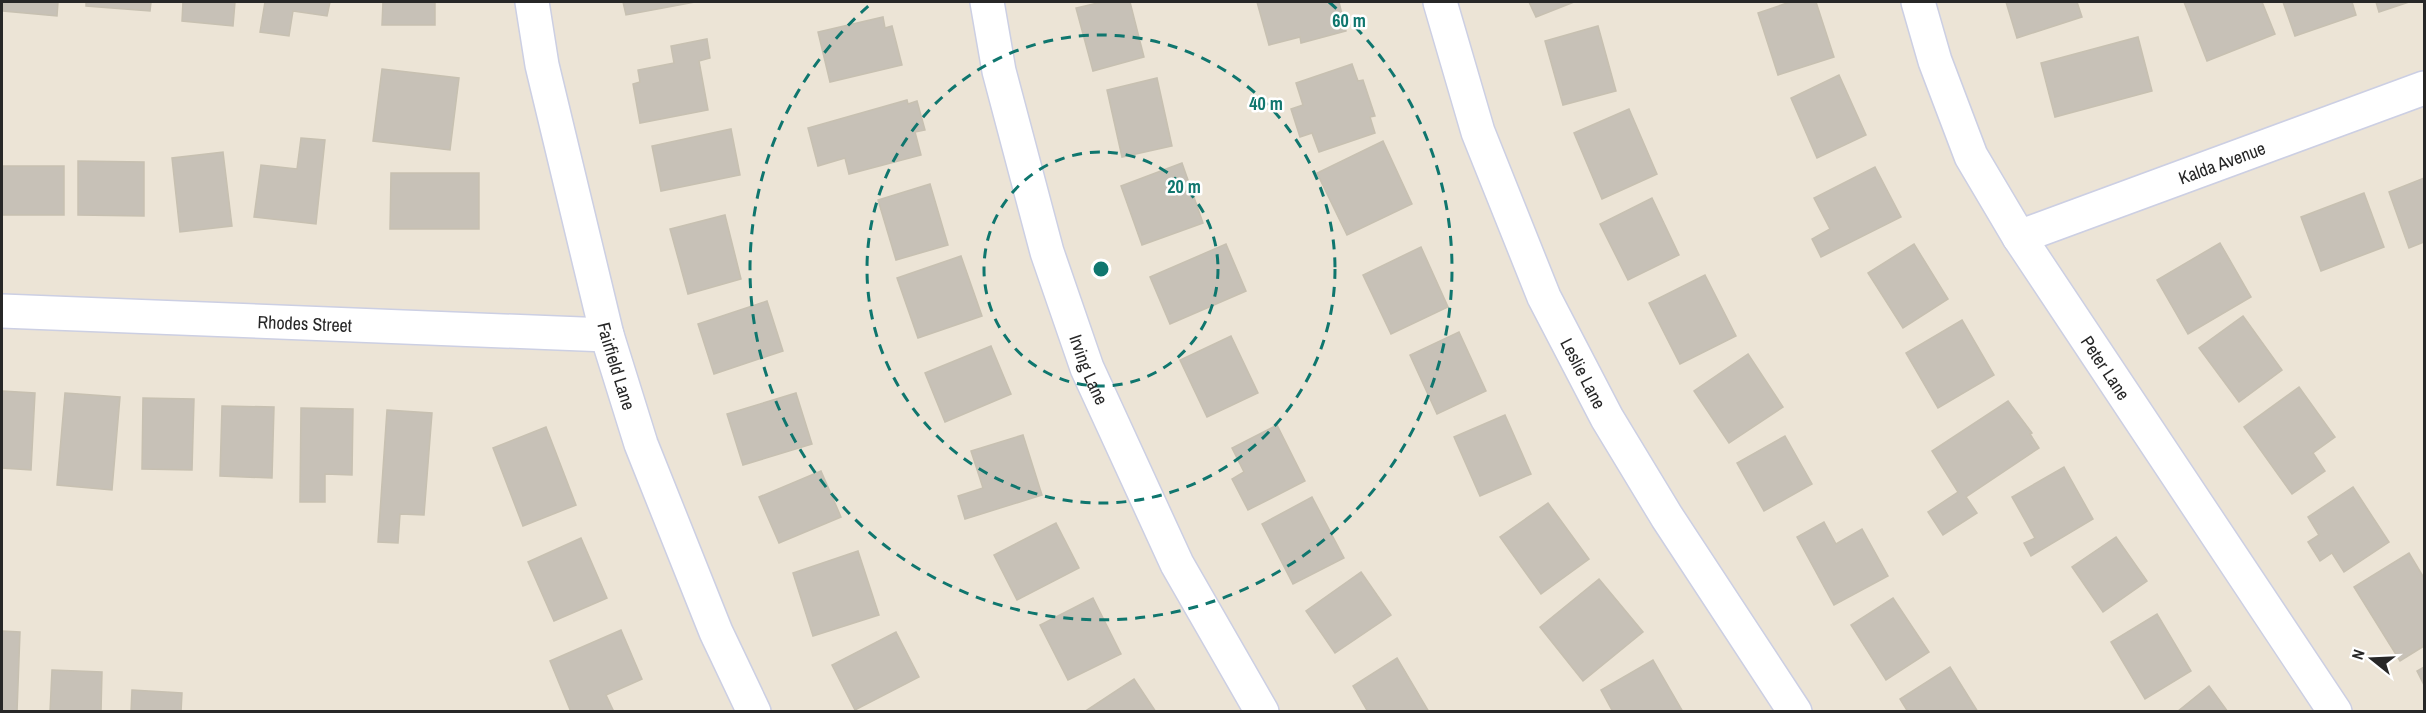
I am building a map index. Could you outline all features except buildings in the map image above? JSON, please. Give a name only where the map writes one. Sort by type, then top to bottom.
[{"type":"street","name":"Fairfield Lane","points":[[532,2],[542,65],[607,335],[640,444],[716,632],[754,711]]},
{"type":"street","name":"Irving Lane","points":[[987,2],[999,71],[1047,252],[1087,368],[1177,564],[1262,711]]},
{"type":"street","name":"Leslie Lane","points":[[1440,2],[1478,132],[1544,297],[1607,418],[1667,517],[1796,711]]},
{"type":"street","name":"Peter Lane","points":[[1918,2],[1935,61],[1971,156],[2019,237],[2335,711]]},
{"type":"street","name":"Kalda Avenue","points":[[2019,237],[2424,88]]},
{"type":"street","name":"Rhodes Street","points":[[2,311],[607,335]]}]
